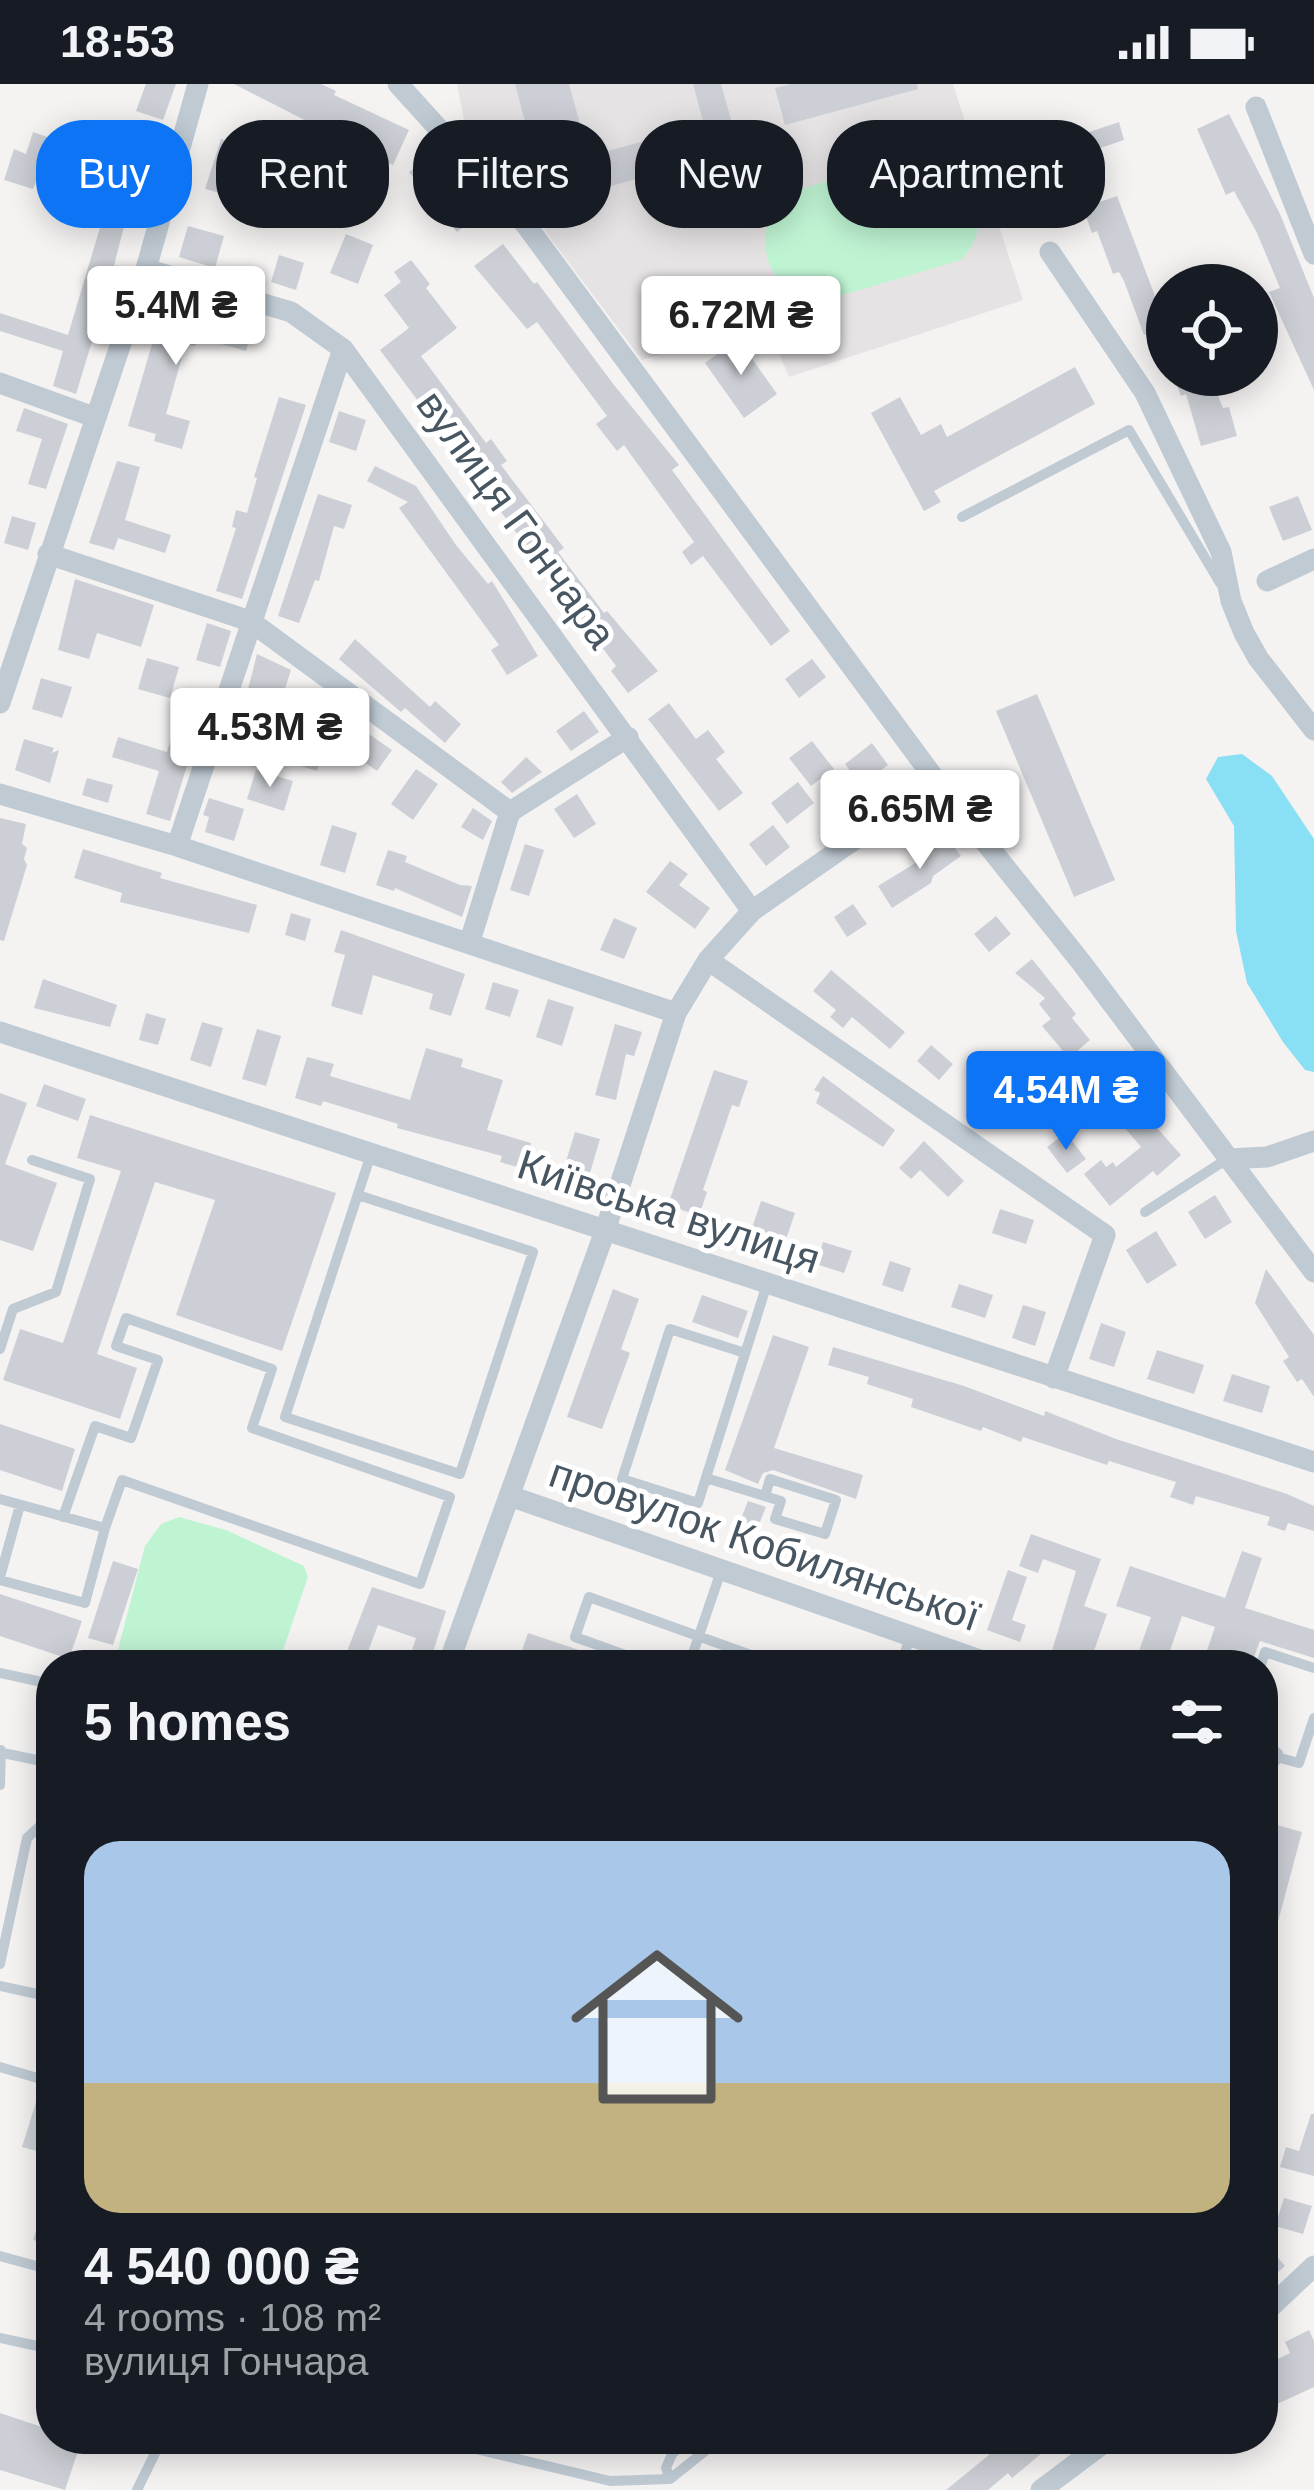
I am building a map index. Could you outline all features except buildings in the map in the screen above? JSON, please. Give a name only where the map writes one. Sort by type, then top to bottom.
[{"type":"street","points":[[0,703],[146,269],[198,84]]},
{"type":"street","points":[[398,84],[526,225],[938,782],[1081,962],[1314,1272]]},
{"type":"street","points":[[1256,107],[1314,254]]},
{"type":"street","points":[[1050,253],[1145,393],[1221,552],[1232,601],[1258,658],[1314,730]]},
{"type":"street","name":"вулиця Гончара","points":[[146,269],[291,312],[343,349],[752,911]]},
{"type":"street","points":[[178,846],[343,349]]},
{"type":"street","points":[[0,383],[94,417]]},
{"type":"street","points":[[49,554],[250,621],[510,812]]},
{"type":"street","points":[[1267,581],[1314,559]]},
{"type":"street","points":[[470,941],[510,812],[628,737]]},
{"type":"street","points":[[454,1650],[604,1231],[676,1013],[708,960],[752,911],[938,782]]},
{"type":"street","points":[[0,794],[178,846],[676,1013]]},
{"type":"street","points":[[708,960],[1105,1235],[1054,1378]]},
{"type":"street","name":"Київська вулиця","points":[[0,1032],[1314,1462]]},
{"type":"street","points":[[1227,1159],[1268,1157],[1314,1141]]},
{"type":"street","name":"провулок Кобилянської","points":[[510,1496],[949,1650]]},
{"type":"street","points":[[1278,2300],[1314,2266]]},
{"type":"street","points":[[1041,2490],[1089,2454]]},
{"type":"lane","points":[[962,517],[1129,430],[1232,601]]},
{"type":"lane","points":[[358,1195],[532,1252],[460,1474],[285,1417],[371,1154]]},
{"type":"lane","points":[[1145,1212],[1227,1159]]},
{"type":"lane","points":[[0,1349],[5,1320],[14,1310],[56,1292],[90,1179],[32,1160]]},
{"type":"lane","points":[[745,1353],[670,1330],[622,1479],[698,1503],[767,1284]]},
{"type":"lane","points":[[20,1505],[0,1579],[85,1604],[122,1480],[420,1584],[450,1497],[252,1428],[272,1369],[126,1318],[116,1346],[158,1360],[131,1438],[95,1426],[64,1516]]},
{"type":"lane","points":[[706,1478],[781,1502],[775,1519],[825,1534],[836,1500],[770,1479],[765,1496]]},
{"type":"lane","points":[[0,1499],[105,1528]]},
{"type":"lane","points":[[694,1650],[722,1568]]},
{"type":"lane","points":[[611,1650],[574,1637],[589,1597],[732,1650]]},
{"type":"lane","points":[[906,1650],[910,1637]]},
{"type":"lane","points":[[1278,1656],[1314,1668]]},
{"type":"lane","points":[[0,1673],[36,1681]]},
{"type":"lane","points":[[1278,1757],[1299,1763],[1314,1718]]},
{"type":"lane","points":[[0,1785],[1,1750],[36,1759]]},
{"type":"lane","points":[[0,1964],[27,1838],[36,1830]]},
{"type":"lane","points":[[0,1985],[36,1993]]},
{"type":"lane","points":[[0,2067],[36,2078]]},
{"type":"lane","points":[[0,2256],[36,2266]]},
{"type":"lane","points":[[0,2338],[36,2346]]},
{"type":"lane","points":[[137,2490],[155,2454]]},
{"type":"lane","points":[[497,2454],[610,2481],[670,2479],[701,2454]]},
{"type":"lane","points":[[670,2479],[666,2468],[672,2454]]},
{"type":"shaded area","points":[[457,84],[953,84],[965,120],[827,120],[827,228],[1000,228],[1023,300],[789,377],[766,322],[642,360],[543,228],[611,228],[611,120],[464,120]]},
{"type":"green space","points":[[827,182],[827,228],[978,229],[961,260],[819,302],[785,286],[767,256],[767,228],[803,228],[803,188]]},
{"type":"green space","points":[[179,1517],[226,1530],[304,1566],[308,1577],[283,1650],[118,1650],[145,1546],[161,1524]]},
{"type":"water","points":[[1242,754],[1272,776],[1314,839],[1314,1072],[1305,1070],[1283,1042],[1247,983],[1236,931],[1234,826],[1206,779],[1218,757]]}]
